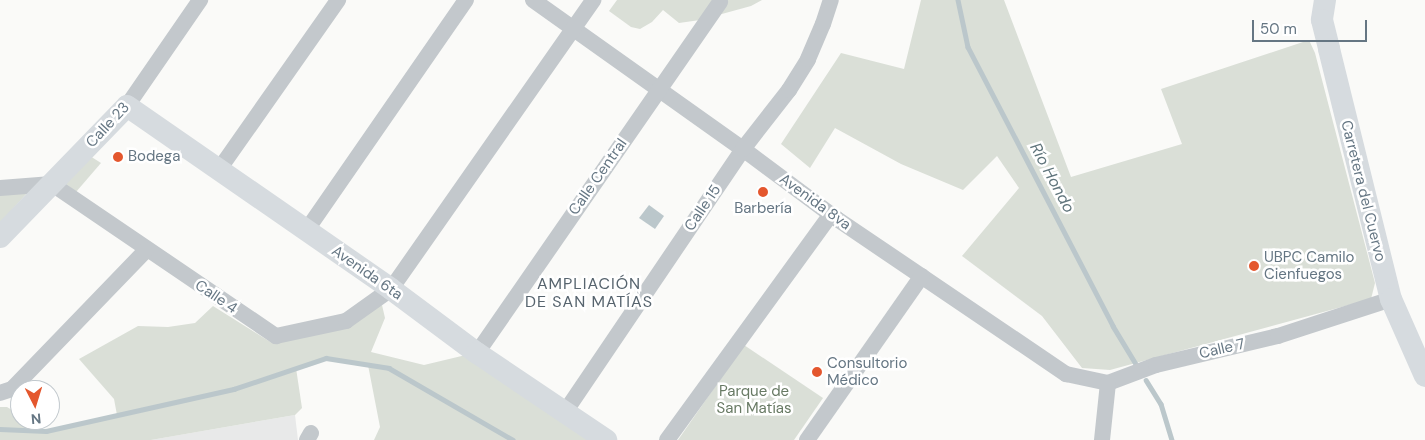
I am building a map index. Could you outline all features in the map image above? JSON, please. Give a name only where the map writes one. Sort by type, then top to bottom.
[{"type":"street","name":"Calle 23","points":[[0,237],[127,106],[200,0]]},
{"type":"street","points":[[218,171],[338,0]]},
{"type":"street","points":[[306,231],[466,0]]},
{"type":"street","name":"Avenida 8va","points":[[533,0],[831,214],[1066,374],[1108,383]]},
{"type":"street","name":"Calle 4","points":[[52,184],[146,250],[276,336],[346,321],[391,289],[593,0]]},
{"type":"street","name":"Calle 15","points":[[565,412],[743,149],[788,90],[808,59],[831,0]]},
{"type":"street","name":"Carretera del Cuervo","points":[[1325,0],[1322,20],[1390,299],[1425,376]]},
{"type":"street","name":"Calle Central","points":[[477,353],[720,2]]},
{"type":"street","name":"Avenida 6ta","points":[[127,106],[218,171],[391,289],[477,353],[606,440]]},
{"type":"street","points":[[0,188],[52,184]]},
{"type":"street","points":[[667,440],[831,214]]},
{"type":"street","points":[[0,393],[12,389],[146,250]]},
{"type":"street","points":[[807,440],[922,276]]},
{"type":"street","name":"Calle 7","points":[[1108,383],[1156,365],[1278,336],[1390,299]]},
{"type":"street","points":[[1102,440],[1108,383]]},
{"type":"shaded area","points":[[649,205],[664,216],[655,229],[639,218]]},
{"type":"shaded area","points":[[295,415],[298,440],[151,440]]},
{"type":"green space","points":[[617,0],[762,0],[751,6],[700,20],[679,23],[663,10],[652,22],[640,29],[631,27],[609,11]]},
{"type":"green space","points":[[921,0],[1004,0],[1071,177],[1182,144],[1161,89],[1309,40],[1315,53],[1375,283],[1371,299],[1110,370],[1082,368],[1042,316],[962,256],[1019,188],[997,156],[963,190],[901,164],[835,128],[810,168],[781,144],[841,53],[904,69]]},
{"type":"green space","points":[[90,156],[101,163],[76,192],[65,183]]},
{"type":"green space","points":[[29,191],[0,223],[0,195]]},
{"type":"green space","points":[[382,305],[385,318],[371,352],[424,365],[470,354],[595,440],[374,440],[380,427],[368,365],[326,358],[296,368],[302,408],[295,415],[151,440],[0,440],[0,407],[10,409],[10,430],[60,430],[60,428],[117,415],[114,399],[79,359],[138,326],[168,327],[195,323],[213,306],[272,343]]},
{"type":"green space","name":"Parque de San Matías","points":[[744,345],[823,398],[794,440],[678,440]]},
{"type":"waterway","name":"Río Hondo","points":[[958,0],[968,47],[1113,326],[1136,364]]},
{"type":"waterway","points":[[0,429],[46,431],[234,389],[326,358],[389,368],[513,440]]},
{"type":"waterway","name":"Río Hondo","points":[[1146,380],[1161,404],[1172,440]]},
{"type":"place","name":"Bodega","points":[[118,157]]},
{"type":"place","name":"Barbería","points":[[763,192]]},
{"type":"place","name":"UBPC Camilo Cienfuegos","points":[[1254,266]]},
{"type":"place","name":"Consultorio Médico","points":[[817,372]]},
{"type":"district","name":"AMPLIACIÓN DE SAN MATÍAS","points":[[589,293]]}]
